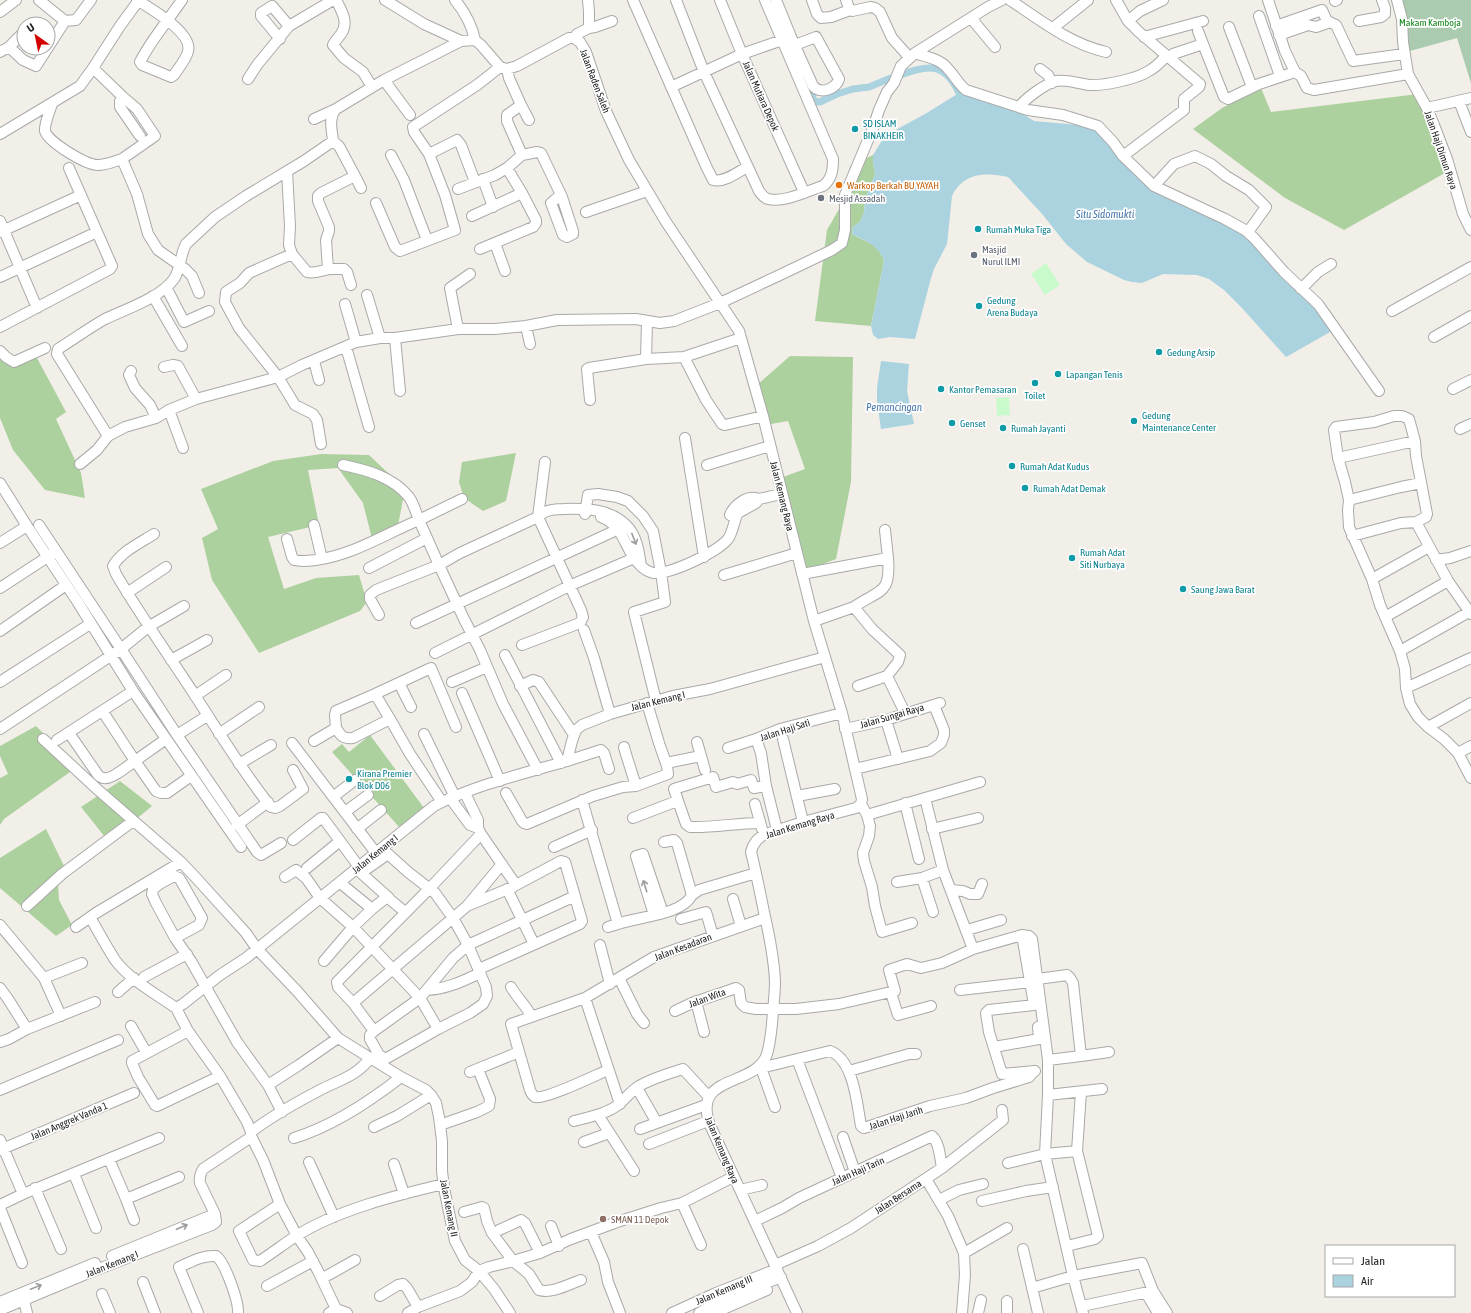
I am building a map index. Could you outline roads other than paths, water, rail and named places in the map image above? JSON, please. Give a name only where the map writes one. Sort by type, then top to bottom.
[{"type":"street","points":[[0,12],[16,0]]},
{"type":"street","points":[[39,0],[65,22]]},
{"type":"street","points":[[56,35],[65,22],[76,20],[80,16],[91,0]]},
{"type":"street","points":[[0,134],[80,86],[138,0],[168,21],[176,28],[188,44],[188,51],[174,75],[171,77],[142,65],[140,62],[168,21],[182,0]]},
{"type":"street","points":[[248,79],[257,65],[280,39],[289,26],[333,0]]},
{"type":"street","points":[[336,0],[342,11],[345,24],[343,31],[333,45],[344,58],[363,72],[372,87]]},
{"type":"street","points":[[385,0],[424,24],[462,41]]},
{"type":"street","points":[[454,0],[459,5],[473,32],[475,40],[503,68],[529,120]]},
{"type":"street","points":[[588,0],[589,28]]},
{"type":"street","points":[[633,0],[713,180],[717,181],[726,178],[747,167]]},
{"type":"street","points":[[676,0],[704,72],[759,191],[763,197],[769,199],[782,199],[823,186],[828,182],[833,169],[833,159],[788,40],[776,0]]},
{"type":"street","name":"Jalan Mutiara Depok","points":[[720,0],[742,54],[804,192]]},
{"type":"street","points":[[672,86],[742,54],[788,40],[816,37],[839,79],[836,85],[822,91],[817,90],[813,86],[788,40],[765,0]]},
{"type":"street","points":[[812,0],[817,14],[821,18],[850,10],[854,12],[871,7],[875,8],[880,12],[892,38],[912,55],[943,64],[961,87],[966,90],[1028,110],[1063,115],[1098,126],[1113,142],[1123,156],[1154,186],[1225,219],[1248,232],[1301,289],[1318,304],[1379,391]]},
{"type":"street","points":[[846,0],[850,10]]},
{"type":"street","points":[[80,464],[97,450],[108,436],[125,427],[156,418],[168,410],[196,399],[278,377],[356,342],[380,338],[395,338],[458,328],[494,329],[526,326],[557,320],[636,320],[660,323],[674,321],[720,303],[840,245],[842,243],[845,230],[845,195],[879,110],[887,92],[894,83],[902,66],[912,55],[988,7],[1002,0]]},
{"type":"street","points":[[1010,0],[1081,44],[1091,49],[1106,52]]},
{"type":"street","points":[[1053,28],[1088,0]]},
{"type":"street","points":[[1116,0],[1128,20],[1144,37],[1169,55],[1199,82],[1199,87],[1184,99],[1184,110],[1123,156]]},
{"type":"street","points":[[1128,20],[1140,11],[1163,0]]},
{"type":"street","points":[[1358,21],[1381,17],[1385,14],[1385,8],[1382,0]]},
{"type":"street","name":"Jalan Haji Dimun Raya","points":[[1397,0],[1402,19],[1404,54],[1408,74],[1427,108],[1467,210],[1471,229]]},
{"type":"street","points":[[1270,1],[1277,30],[1295,72],[1301,76],[1307,88],[1314,90],[1408,74]]},
{"type":"street","points":[[280,39],[261,16],[261,13],[272,6],[289,26]]},
{"type":"street","points":[[1277,30],[1322,10],[1327,21],[1336,25],[1353,61],[1404,54]]},
{"type":"street","points":[[1259,16],[1280,76]]},
{"type":"street","points":[[971,18],[995,47]]},
{"type":"street","points":[[574,38],[577,34],[589,28],[612,21]]},
{"type":"street","points":[[1144,37],[1203,21]]},
{"type":"street","points":[[1277,30],[1308,25],[1316,27],[1330,22]]},
{"type":"street","points":[[1229,27],[1252,87]]},
{"type":"street","points":[[1198,31],[1224,97],[1228,99],[1252,87],[1295,72]]},
{"type":"street","name":"Jalan Raden Saleh","points":[[429,154],[414,132],[414,125],[503,68],[517,66],[569,38],[574,38],[580,42],[586,52],[606,111],[618,137],[648,192],[728,314]]},
{"type":"street","points":[[16,39],[4,50],[35,66],[42,56]]},
{"type":"street","points":[[314,119],[336,109],[384,80],[462,41],[475,40]]},
{"type":"street","points":[[1019,107],[1026,98],[1052,83],[1062,81],[1096,86],[1120,81],[1146,73],[1169,55],[1204,44]]},
{"type":"street","points":[[52,104],[45,126],[47,135],[53,142],[90,164],[98,165],[122,159],[155,136],[137,109],[93,68]]},
{"type":"street","points":[[1040,69],[1048,75],[1052,83]]},
{"type":"street","points":[[384,80],[410,116]]},
{"type":"street","points":[[123,97],[120,101],[120,107],[140,136]]},
{"type":"street","points":[[1427,108],[1471,98]]},
{"type":"street","points":[[1459,101],[1471,132]]},
{"type":"street","points":[[521,105],[507,115],[507,121],[522,155]]},
{"type":"street","points":[[336,109],[332,113],[331,123],[333,141],[339,146],[361,188]]},
{"type":"street","points":[[376,203],[395,247],[400,251],[456,230],[429,154],[458,140],[493,207]]},
{"type":"street","points":[[108,436],[57,352],[58,349],[87,330],[153,296],[166,287],[174,279],[186,244],[215,217],[333,141]]},
{"type":"street","points":[[458,189],[495,175],[507,168],[522,155],[541,152],[562,197]]},
{"type":"street","points":[[391,155],[404,180],[427,240]]},
{"type":"street","points":[[1154,186],[1174,164],[1195,156],[1211,164],[1248,190],[1266,207],[1248,232]]},
{"type":"street","points":[[122,159],[137,194],[151,240],[158,250],[180,265],[192,276],[199,293]]},
{"type":"street","points":[[0,327],[111,268],[112,264],[69,168]]},
{"type":"street","points":[[480,249],[533,227],[536,224],[536,220],[507,168]]},
{"type":"street","points":[[287,171],[290,226],[289,245],[292,254],[307,272],[322,272],[328,269],[345,270],[351,285]]},
{"type":"street","points":[[328,269],[326,240],[329,231],[318,196],[354,176]]},
{"type":"street","points":[[586,212],[648,192]]},
{"type":"street","points":[[472,216],[522,193]]},
{"type":"street","points":[[38,308],[1,227],[81,195]]},
{"type":"street","points":[[0,277],[97,232]]},
{"type":"street","points":[[495,242],[504,271]]},
{"type":"street","points":[[292,254],[249,273],[243,281],[226,292],[225,302],[239,328],[278,377],[295,405],[312,414],[317,420],[321,444]]},
{"type":"street","points":[[1301,289],[1318,272],[1331,264]]},
{"type":"street","points":[[1392,311],[1471,267]]},
{"type":"street","points":[[458,328],[450,288],[470,274]]},
{"type":"street","points":[[166,287],[184,322],[210,310]]},
{"type":"street","points":[[367,295],[380,338]]},
{"type":"street","points":[[153,296],[182,346]]},
{"type":"street","points":[[346,304],[356,342]]},
{"type":"street","name":"Jalan Kemang Raya","points":[[728,314],[739,331],[763,416],[781,494],[814,620],[842,713],[862,799],[861,804],[856,808],[803,822],[763,835],[753,846],[752,852],[773,963],[774,980],[773,1009],[767,1055],[761,1067]]},
{"type":"street","points":[[1434,337],[1471,316]]},
{"type":"street","points":[[646,359],[647,322]]},
{"type":"street","points":[[526,326],[530,344]]},
{"type":"street","points":[[395,338],[400,391]]},
{"type":"street","points":[[590,400],[588,368],[646,359],[684,357],[741,338]]},
{"type":"street","points":[[346,347],[369,427]]},
{"type":"street","points":[[0,351],[14,362],[45,348]]},
{"type":"street","points":[[684,357],[706,400],[722,424],[725,425],[763,416]]},
{"type":"street","points":[[314,361],[319,380]]},
{"type":"street","points":[[164,367],[173,365],[178,366],[196,399]]},
{"type":"street","points":[[131,371],[129,375],[134,388],[150,405],[156,418]]},
{"type":"street","points":[[1453,389],[1471,380]]},
{"type":"street","points":[[168,410],[183,448]]},
{"type":"street","points":[[1352,536],[1401,523],[1416,522],[1426,517],[1427,514],[1416,456],[1415,441],[1410,421],[1406,417],[1394,416],[1374,422],[1338,426],[1334,430],[1338,458],[1346,482],[1349,500],[1349,527],[1352,536],[1372,579],[1385,617],[1400,651],[1405,669],[1406,688],[1413,711],[1428,727],[1444,738],[1458,753],[1471,778]]},
{"type":"street","points":[[1460,429],[1471,424]]},
{"type":"street","points":[[684,438],[704,557]]},
{"type":"street","points":[[1338,458],[1415,441]]},
{"type":"street","points":[[707,465],[770,446]]},
{"type":"street","points":[[522,645],[580,622],[582,617],[581,610],[538,517],[545,462]]},
{"type":"street","points":[[343,465],[375,473],[401,489],[409,498],[503,704],[538,770]]},
{"type":"street","points":[[1349,500],[1421,483]]},
{"type":"street","points":[[2,490],[27,526],[51,554],[121,649],[253,848],[261,855],[282,843]]},
{"type":"street","points":[[506,793],[522,821],[528,824],[582,800],[622,787],[636,786],[668,774],[666,763],[659,744],[634,612],[665,602],[653,531],[644,516],[628,501],[617,497],[598,494],[588,495],[586,512]]},
{"type":"street","points":[[378,615],[370,599],[370,595],[376,590],[439,565],[460,553],[538,517],[545,512],[566,509],[614,516],[623,528],[634,536],[638,560],[648,572],[656,573],[678,568],[704,557],[717,549],[729,538],[735,511],[746,500],[756,498],[759,499],[781,494]]},
{"type":"street","points":[[287,539],[294,560],[300,562],[333,557],[351,551],[462,499]]},
{"type":"street","points":[[1400,651],[1470,613],[1448,581],[1416,522]]},
{"type":"street","points":[[39,524],[66,585],[90,624],[133,691],[241,847]]},
{"type":"street","points":[[314,525],[322,559]]},
{"type":"street","points":[[0,543],[27,526]]},
{"type":"street","points":[[416,623],[623,528]]},
{"type":"street","points":[[814,620],[854,607],[886,586],[889,569],[885,530]]},
{"type":"street","points":[[154,534],[124,553],[113,566],[127,593],[239,764],[271,807],[275,808],[302,790],[303,787],[293,770]]},
{"type":"street","points":[[369,568],[427,538]]},
{"type":"street","points":[[1372,579],[1429,547]]},
{"type":"street","points":[[1436,560],[1450,558],[1471,551]]},
{"type":"street","points":[[724,575],[797,553]]},
{"type":"street","points":[[0,588],[51,554]]},
{"type":"street","points":[[802,574],[888,558]]},
{"type":"street","points":[[435,653],[569,586],[638,560]]},
{"type":"street","points":[[127,593],[166,567]]},
{"type":"street","points":[[1385,617],[1448,581]]},
{"type":"street","points":[[0,631],[66,585]]},
{"type":"street","points":[[0,729],[111,657],[148,627],[184,606]]},
{"type":"street","points":[[854,607],[872,629],[900,656],[898,662],[887,676],[858,686]]},
{"type":"street","points":[[0,682],[90,624]]},
{"type":"street","points":[[584,630],[594,658],[610,714]]},
{"type":"street","points":[[171,660],[207,640]]},
{"type":"street","points":[[505,655],[520,686],[564,762]]},
{"type":"street","name":"Jalan Kemang I","points":[[574,734],[582,725],[610,714],[651,702],[702,691],[825,657]]},
{"type":"street","points":[[1406,688],[1471,658]]},
{"type":"street","points":[[452,682],[487,667]]},
{"type":"street","points":[[390,719],[353,738],[346,739],[336,728],[335,714],[336,711],[430,668],[456,727]]},
{"type":"street","points":[[195,696],[226,675]]},
{"type":"street","points":[[887,676],[906,713]]},
{"type":"street","points":[[520,686],[533,680],[539,682],[574,734],[564,762]]},
{"type":"street","points":[[399,683],[411,707]]},
{"type":"street","points":[[57,740],[103,712],[133,691]]},
{"type":"street","points":[[462,693],[500,781]]},
{"type":"street","points":[[375,694],[410,754],[470,825],[480,831]]},
{"type":"street","points":[[1428,727],[1471,703]]},
{"type":"street","name":"Jalan Sungai Raya","points":[[845,729],[886,720],[937,704],[944,730],[944,736],[941,742],[930,751],[898,759]]},
{"type":"street","points":[[219,734],[259,707]]},
{"type":"street","points":[[103,712],[156,791],[161,794],[167,793],[192,776]]},
{"type":"street","name":"Jalan Haji Sati","points":[[728,748],[780,729],[842,713]]},
{"type":"street","points":[[177,735],[207,716]]},
{"type":"street","points":[[855,769],[898,759],[886,720]]},
{"type":"street","points":[[314,741],[336,728]]},
{"type":"street","points":[[69,733],[98,775],[106,779],[166,739]]},
{"type":"street","points":[[424,734],[449,799]]},
{"type":"street","points":[[43,739],[133,822],[197,878],[246,933],[257,949],[297,991],[338,1038],[401,1077],[426,1090],[431,1095],[374,1127]]},
{"type":"street","points":[[756,739],[761,753],[766,786],[777,830]]},
{"type":"street","points":[[783,739],[803,822]]},
{"type":"street","points":[[697,742],[705,770]]},
{"type":"street","points":[[292,743],[376,853]]},
{"type":"street","points":[[239,764],[271,746]]},
{"type":"street","points":[[1458,753],[1471,746]]},
{"type":"street","points":[[624,747],[636,786]]},
{"type":"street","name":"Jalan Kemang I","points":[[176,1008],[257,949],[428,810],[449,799],[465,793],[600,750],[604,753],[609,769]]},
{"type":"street","points":[[666,763],[701,756]]},
{"type":"street","points":[[760,823],[743,823],[710,828],[690,827],[686,824],[674,789],[712,776],[716,787],[732,782],[736,784],[751,780],[754,788],[766,786]]},
{"type":"street","points":[[333,797],[355,780]]},
{"type":"street","points":[[867,815],[980,782]]},
{"type":"street","points":[[797,796],[835,789]]},
{"type":"street","points":[[465,793],[478,820],[480,831],[516,885]]},
{"type":"street","points":[[345,812],[368,795]]},
{"type":"street","points":[[925,798],[943,870],[973,949]]},
{"type":"street","points":[[582,800],[592,830],[618,924]]},
{"type":"street","points":[[633,818],[677,801]]},
{"type":"street","points":[[237,825],[268,802]]},
{"type":"street","points":[[905,803],[919,859]]},
{"type":"street","points":[[755,804],[763,835]]},
{"type":"street","points":[[861,804],[867,815],[870,826],[869,836],[863,853],[864,862],[872,887],[874,906],[882,932],[912,923]]},
{"type":"street","points":[[357,829],[381,810]]},
{"type":"street","points":[[293,840],[323,818],[359,867]]},
{"type":"street","points":[[932,829],[978,818]]},
{"type":"street","points":[[27,906],[62,874],[133,822]]},
{"type":"street","points":[[554,847],[592,830]]},
{"type":"street","points":[[374,1031],[338,987],[337,982],[429,889],[480,831]]},
{"type":"street","points":[[664,842],[674,840],[677,842],[692,895]]},
{"type":"street","points":[[307,868],[340,841]]},
{"type":"street","points":[[405,912],[361,873],[388,854],[435,893],[453,918],[468,945],[486,987],[487,996],[483,1004],[470,1013],[438,1029],[392,1056],[384,1058],[379,1055],[370,1039],[370,1036],[374,1031],[420,998],[453,958],[468,945],[575,896]]},
{"type":"street","points":[[643,854],[659,914],[636,856],[643,854]]},
{"type":"street","points":[[427,990],[451,986],[534,944],[581,923],[566,864],[561,860],[516,885],[467,906]]},
{"type":"street","points":[[76,927],[180,862]]},
{"type":"street","points":[[353,1004],[467,906],[502,864]]},
{"type":"street","points":[[285,876],[294,870],[299,871],[320,898],[353,927],[420,998],[438,1029]]},
{"type":"street","points":[[897,882],[922,878],[943,870]]},
{"type":"street","points":[[608,927],[628,920],[659,914],[685,903],[699,890],[756,873]]},
{"type":"street","points":[[175,938],[199,924],[202,918],[181,881],[179,878],[174,876],[155,886],[152,894],[175,938],[187,954],[237,1042],[268,1085],[282,1112]]},
{"type":"street","points":[[922,878],[933,912]]},
{"type":"street","points":[[951,890],[978,894],[982,884]]},
{"type":"street","points":[[344,886],[372,909]]},
{"type":"street","points":[[507,889],[534,944]]},
{"type":"street","points":[[324,961],[353,927],[383,899],[387,897],[389,898]]},
{"type":"street","points":[[733,899],[741,926]]},
{"type":"street","points":[[682,919],[706,912],[713,936]]},
{"type":"street","points":[[90,917],[115,960],[176,1008],[188,1031],[220,1076],[247,1122],[280,1204],[297,1236],[323,1278],[333,1311],[347,1313]]},
{"type":"street","name":"Jalan Kesadaran","points":[[519,1052],[511,1024],[585,998],[654,957],[765,918]]},
{"type":"street","points":[[967,930],[1001,920]]},
{"type":"street","points":[[0,925],[44,978],[61,1016]]},
{"type":"street","points":[[773,1009],[796,1009],[839,1004],[890,993],[895,991],[889,970],[907,964],[921,968],[928,967],[942,963],[973,949],[1022,935],[1034,980],[1048,1065],[1045,1154],[1073,1276],[1083,1309],[1149,1292]]},
{"type":"street","points":[[600,945],[610,984]]},
{"type":"street","points":[[118,992],[139,978],[187,954]]},
{"type":"street","points":[[44,978],[82,963]]},
{"type":"street","points":[[960,990],[1067,975],[1073,983],[1081,1056]]},
{"type":"street","points":[[620,978],[637,1014],[644,1023]]},
{"type":"street","points":[[994,1047],[1039,1039],[1038,1020],[1034,1005],[1034,980]]},
{"type":"street","points":[[0,988],[27,1029]]},
{"type":"street","points":[[511,988],[517,998],[526,1006],[531,1016]]},
{"type":"street","name":"Jalan Wita","points":[[676,1010],[696,1001],[736,988],[739,990],[741,1003],[743,1006],[756,1009],[773,1009]]},
{"type":"street","points":[[890,993],[898,1015],[931,1006]]},
{"type":"street","points":[[585,998],[620,1104]]},
{"type":"street","points":[[696,1001],[704,1032]]},
{"type":"street","points":[[0,1042],[9,1039],[27,1029],[95,1002]]},
{"type":"street","points":[[1034,1005],[987,1010],[986,1013],[989,1032],[1002,1074],[1034,1071],[1048,1065],[1081,1056],[1109,1052]]},
{"type":"street","points":[[131,1026],[146,1052]]},
{"type":"street","points":[[188,1031],[146,1052],[134,1059],[132,1063],[138,1077],[156,1106],[220,1076]]},
{"type":"street","points":[[268,1085],[338,1038]]},
{"type":"street","points":[[0,1090],[118,1040]]},
{"type":"street","name":"Jalan Haji Jarih","points":[[761,1067],[830,1051],[838,1056],[849,1071],[861,1126],[864,1128],[930,1106],[966,1098],[992,1088],[1029,1077],[1034,1071]]},
{"type":"street","points":[[440,1125],[490,1106],[490,1099],[474,1071],[519,1052],[532,1095],[537,1097],[549,1096],[608,1070]]},
{"type":"street","points":[[849,1071],[909,1054],[916,1054]]},
{"type":"street","points":[[216,1214],[200,1183],[200,1173],[203,1169],[251,1134],[267,1120],[322,1089],[350,1076],[365,1065],[370,1058]]},
{"type":"street","points":[[797,1059],[842,1178]]},
{"type":"street","points":[[640,1129],[707,1101],[716,1088],[761,1067],[775,1107]]},
{"type":"street","points":[[574,1121],[598,1115],[620,1104],[637,1088],[661,1076],[683,1070],[707,1101]]},
{"type":"street","points":[[294,1138],[324,1127],[385,1090],[401,1077]]},
{"type":"street","points":[[637,1088],[657,1123]]},
{"type":"street","points":[[1048,1095],[1102,1089]]},
{"type":"street","points":[[1067,1246],[1095,1239],[1098,1236],[1077,1151],[1082,1092]]},
{"type":"street","name":"Jalan Anggrek Vanda 1","points":[[1,1147],[134,1093]]},
{"type":"street","name":"Jalan Kemang II","points":[[431,1095],[436,1103],[440,1125],[444,1184],[455,1241],[465,1260],[479,1271],[494,1289],[510,1313]]},
{"type":"street","name":"Jalan Kemang Raya","points":[[707,1101],[708,1121],[797,1313]]},
{"type":"street","name":"Jalan Bersama","points":[[779,1274],[818,1246],[851,1228],[942,1168],[1004,1120],[1002,1110]]},
{"type":"street","points":[[598,1115],[634,1171]]},
{"type":"street","points":[[649,1144],[708,1121]]},
{"type":"street","points":[[584,1142],[609,1133]]},
{"type":"street","name":"Jalan Haji Tarin","points":[[755,1221],[932,1136],[938,1148],[942,1168]]},
{"type":"street","points":[[842,1137],[855,1172]]},
{"type":"street","points":[[0,1205],[35,1188],[74,1174],[159,1138]]},
{"type":"street","points":[[1,1147],[23,1194]]},
{"type":"street","points":[[1008,1163],[1045,1154],[1077,1151]]},
{"type":"street","points":[[109,1159],[134,1220]]},
{"type":"street","points":[[309,1162],[334,1217]]},
{"type":"street","points":[[394,1164],[404,1194]]},
{"type":"street","points":[[74,1174],[96,1228]]},
{"type":"street","points":[[126,1199],[179,1177]]},
{"type":"street","points":[[408,1313],[418,1307],[460,1291],[472,1282],[479,1271],[540,1253],[571,1239],[642,1214],[682,1203],[733,1177]]},
{"type":"street","points":[[926,1179],[951,1222],[964,1253],[965,1271],[962,1313]]},
{"type":"street","points":[[280,1204],[238,1232],[256,1261],[260,1261],[297,1236],[334,1217],[404,1194],[444,1184]]},
{"type":"street","points":[[939,1200],[958,1190],[982,1184]]},
{"type":"street","points":[[740,1190],[762,1185]]},
{"type":"street","points":[[982,1201],[1026,1191],[1053,1187]]},
{"type":"street","points":[[35,1188],[61,1249]]},
{"type":"street","points":[[682,1203],[701,1245]]},
{"type":"street","points":[[464,1212],[482,1207],[484,1208],[490,1230],[513,1261],[529,1274],[539,1290],[543,1292],[581,1280]]},
{"type":"street","points":[[0,1208],[22,1263]]},
{"type":"street","name":"Jalan Kemang I","points":[[0,1302],[216,1214],[217,1220],[212,1225],[98,1269],[0,1310]]},
{"type":"street","points":[[499,1230],[523,1220],[540,1253]]},
{"type":"street","points":[[552,1226],[558,1246]]},
{"type":"street","points":[[964,1253],[1007,1228]]},
{"type":"street","points":[[591,1232],[604,1262],[608,1282],[620,1313]]},
{"type":"street","points":[[1023,1249],[1038,1313]]},
{"type":"street","points":[[198,1313],[179,1267],[201,1258],[216,1256],[222,1262],[238,1305],[238,1313]]},
{"type":"street","points":[[323,1278],[355,1260]]},
{"type":"street","points":[[267,1286],[313,1261]]},
{"type":"street","points":[[1032,1288],[1073,1276],[1139,1262],[1143,1265],[1149,1292],[1158,1313]]},
{"type":"street","points":[[706,1312],[716,1303],[779,1274]]},
{"type":"street","name":"Jalan Kemang III","points":[[672,1313],[716,1293],[779,1274]]},
{"type":"street","points":[[143,1282],[155,1313]]},
{"type":"street","points":[[380,1296],[398,1285],[403,1284],[418,1307]]},
{"type":"street","points":[[1149,1292],[1167,1313]]},
{"type":"street","points":[[102,1294],[110,1313]]},
{"type":"street","points":[[978,1313],[981,1300]]},
{"type":"street","points":[[24,1301],[26,1313]]},
{"type":"street","points":[[1007,1301],[1007,1313]]},
{"type":"water","name":"Situ Sidomukti","points":[[959,93],[984,102],[1010,106],[1034,121],[1068,124],[1088,127],[1096,130],[1146,185],[1157,193],[1236,229],[1248,237],[1305,297],[1332,331],[1286,357],[1242,308],[1224,290],[1209,279],[1197,275],[1163,274],[1142,283],[1124,280],[1087,262],[1066,244],[1043,215],[1008,177],[999,175],[983,175],[968,179],[962,183],[952,196],[947,244],[934,269],[915,339],[890,337],[878,339],[873,335],[871,326],[884,261],[879,251],[875,247],[867,241],[852,234],[853,227],[860,222],[864,212],[865,200],[875,174],[873,155],[881,142],[890,133]]},
{"type":"water","name":"Pemancingan","points":[[881,361],[909,364],[907,391],[914,424],[881,429],[877,401],[877,388]]},
{"type":"waterway","points":[[901,75],[911,71],[928,68],[942,71],[954,83],[959,93]]},
{"type":"waterway","points":[[806,84],[814,100],[820,102],[837,94],[853,89],[869,87],[891,78]]},
{"type":"place","name":"SD ISLAM BINAKHEIR","points":[[855,129]]},
{"type":"place","name":"Warkop Berkah BU YAYAH","points":[[839,185]]},
{"type":"place","name":"Mesjid Assadah","points":[[821,198]]},
{"type":"place","name":"Rumah Muka Tiga","points":[[978,229]]},
{"type":"place","name":"Masjid Nurul ILMI","points":[[974,255]]},
{"type":"place","name":"Gedung Arena Budaya","points":[[979,306]]},
{"type":"place","name":"Gedung Arsip","points":[[1159,352]]},
{"type":"place","name":"Lapangan Tenis","points":[[1058,374]]},
{"type":"place","name":"Toilet","points":[[1035,383]]},
{"type":"place","name":"Kantor Pemasaran","points":[[941,389]]},
{"type":"place","name":"Gedung Maintenance Center","points":[[1134,421]]},
{"type":"place","name":"Genset","points":[[952,423]]},
{"type":"place","name":"Rumah Jayanti","points":[[1003,428]]},
{"type":"place","name":"Rumah Adat Kudus","points":[[1012,466]]},
{"type":"place","name":"Rumah Adat Demak","points":[[1025,488]]},
{"type":"place","name":"Rumah Adat Siti Nurbaya","points":[[1072,558]]},
{"type":"place","name":"Saung Jawa Barat","points":[[1183,589]]},
{"type":"place","name":"Kirana Premier Blok D06","points":[[349,779]]},
{"type":"place","name":"SMAN 11 Depok","points":[[603,1219]]},
{"type":"park label","name":"Makam Kamboja","points":[[1430,22]]}]
